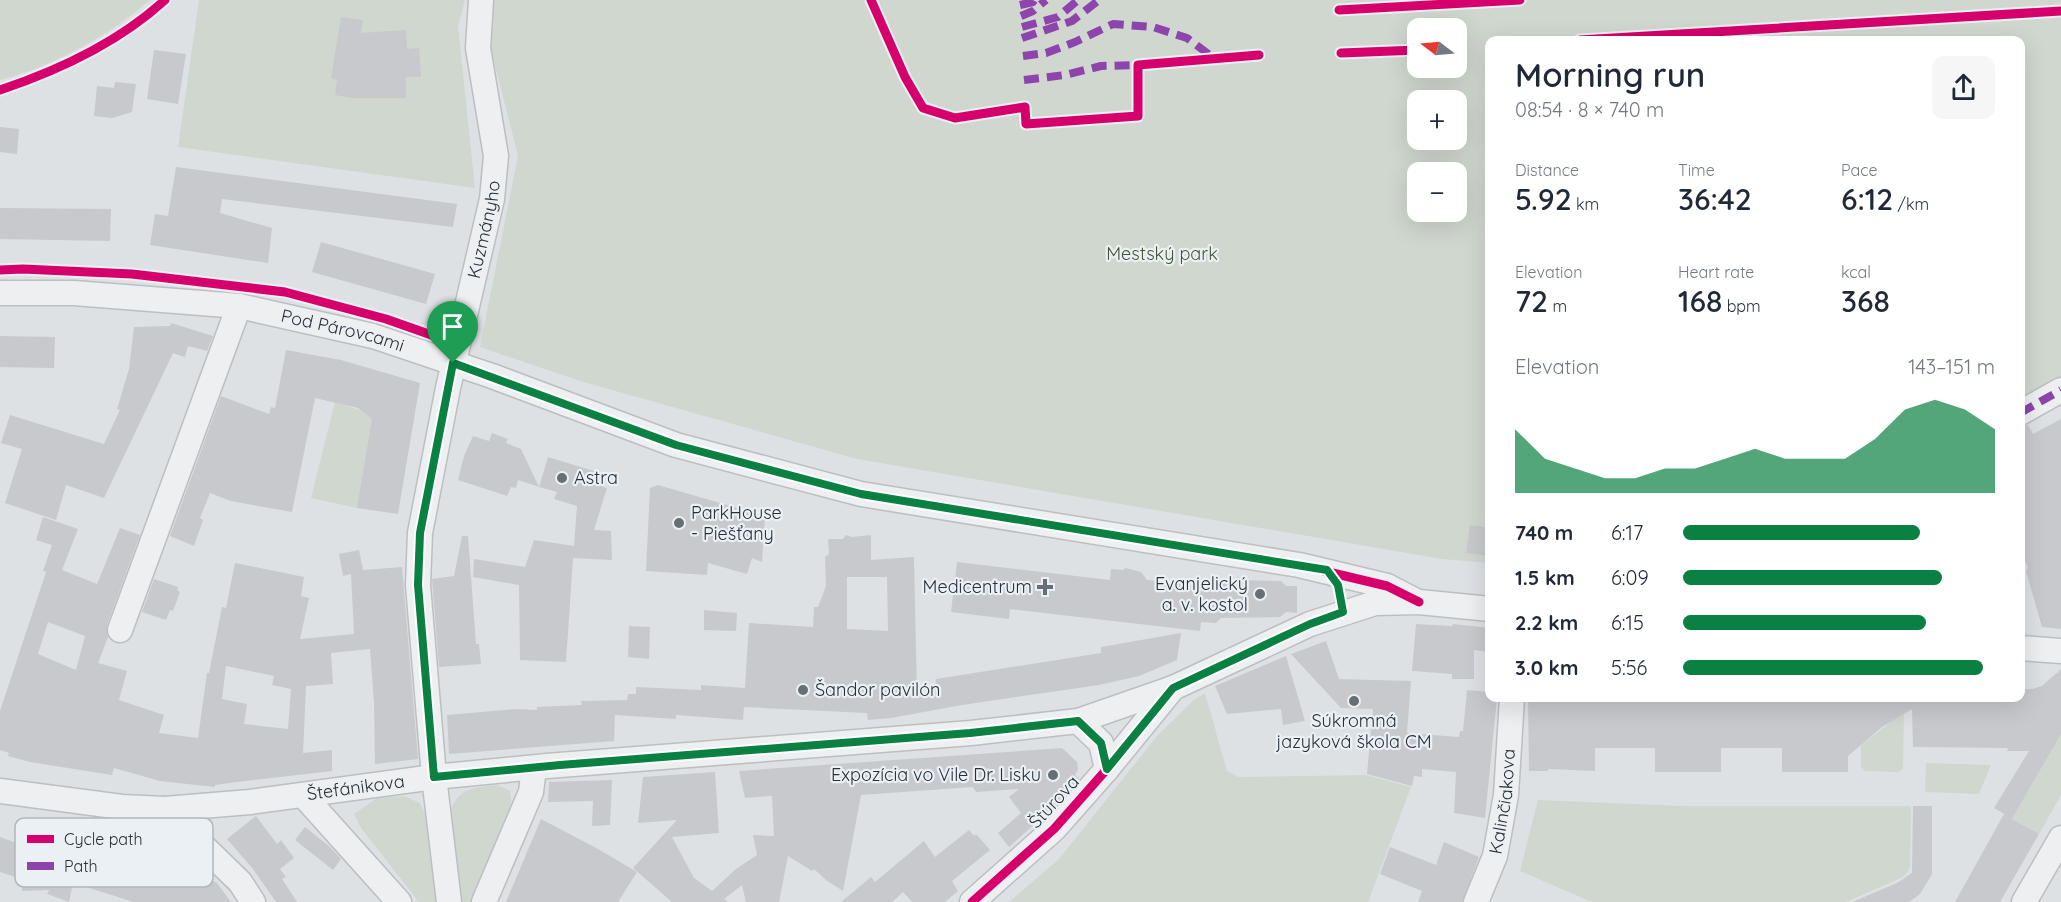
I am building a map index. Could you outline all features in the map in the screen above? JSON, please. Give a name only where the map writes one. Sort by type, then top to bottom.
[{"type":"street","name":"Kuzmányho","points":[[449,902],[434,777],[418,585],[420,533],[453,363],[492,200],[496,156],[478,48],[481,0]]},
{"type":"street","name":"Pod Párovcami","points":[[0,293],[74,293],[239,306],[373,336],[676,445],[861,494],[1327,570],[1387,586],[1419,602]]},
{"type":"street","points":[[120,630],[239,306]]},
{"type":"street","points":[[2025,410],[2061,390]]},
{"type":"street","points":[[1327,570],[1338,585],[1343,612]]},
{"type":"street","points":[[1419,602],[1485,609]]},
{"type":"street","name":"Štefánikova","points":[[0,791],[122,807],[165,809],[250,802],[434,777],[970,733],[1078,721],[1173,688],[1310,624],[1343,612],[1375,603],[1419,602]]},
{"type":"street","points":[[2025,648],[2061,651]]},
{"type":"street","name":"Štúrova","points":[[972,902],[1054,829],[1107,769],[1173,688]]},
{"type":"street","name":"Kalinčiakova","points":[[1476,902],[1495,856],[1506,795],[1512,702]]},
{"type":"street","points":[[1078,721],[1101,743],[1107,769]]},
{"type":"street","points":[[484,902],[531,792],[534,768]]},
{"type":"street","points":[[303,795],[399,902]]},
{"type":"street","points":[[165,809],[174,818]]},
{"type":"street","points":[[2024,902],[2061,838]]},
{"type":"street","points":[[213,856],[240,882],[253,902]]},
{"type":"green space","points":[[0,0],[150,0],[116,26],[80,48],[40,67],[0,80]]},
{"type":"green space","points":[[199,0],[465,0],[458,26],[475,188],[178,147]]},
{"type":"green space","name":"Mestský park","points":[[487,0],[2061,0],[2061,379],[2025,398],[2025,36],[1485,36],[1485,563],[1442,559],[857,459],[580,381],[480,347],[518,156],[483,18]]},
{"type":"green space","points":[[335,402],[373,414],[369,467],[362,472],[364,477],[357,508],[311,498]]},
{"type":"green space","points":[[1205,693],[1227,771],[1239,777],[1366,775],[1411,787],[1368,902],[1009,902],[1059,859],[1157,736],[1195,699]]},
{"type":"green space","points":[[1904,709],[1903,769],[1898,772],[1865,771],[1861,767],[1861,745]]},
{"type":"green space","points":[[2061,734],[2061,795],[2039,834],[2012,819]]},
{"type":"green space","points":[[1926,763],[1991,765],[1979,794],[1925,792]]},
{"type":"green space","points":[[497,785],[510,791],[512,807],[471,902],[459,902],[450,812],[462,793],[474,788]]},
{"type":"green space","points":[[404,796],[420,803],[429,823],[437,902],[419,902],[361,828],[354,814],[377,798]]},
{"type":"green space","points":[[1538,800],[1685,806],[1907,806],[1911,807],[1910,867],[1901,878],[1846,902],[1592,902],[1520,871]]},
{"type":"building","points":[[341,17],[363,20],[361,33],[406,30],[407,49],[419,48],[421,77],[406,77],[406,98],[352,98],[335,95],[337,80],[331,78]]},
{"type":"building","points":[[154,50],[186,54],[178,104],[147,99]]},
{"type":"building","points":[[115,82],[136,84],[132,112],[112,118],[94,116],[97,86],[114,88]]},
{"type":"building","points":[[0,127],[19,129],[17,154],[0,152]]},
{"type":"building","points":[[176,167],[457,204],[453,227],[222,199],[220,213],[272,228],[268,263],[150,245],[155,214],[168,216]]},
{"type":"building","points":[[0,208],[111,209],[110,241],[0,239]]},
{"type":"building","points":[[321,242],[435,274],[426,304],[312,272]]},
{"type":"building","points":[[171,323],[213,336],[207,351],[188,346],[185,357],[173,353],[104,498],[66,485],[56,520],[5,503],[22,449],[1,443],[10,415],[104,444],[120,410],[117,409],[129,369],[134,327],[170,326]]},
{"type":"building","points":[[0,336],[55,337],[54,368],[0,367]]},
{"type":"building","points":[[286,350],[341,360],[420,383],[398,514],[357,508],[372,419],[358,408],[315,398],[292,512],[231,501],[210,493],[200,518],[203,520],[194,546],[170,536],[221,396],[269,414],[271,407],[275,408]]},
{"type":"building","points":[[2061,419],[2061,629],[2042,627],[2026,571],[2028,567],[2025,560],[2025,426],[2028,425],[2033,434]]},
{"type":"building","points":[[492,433],[508,439],[506,443],[521,449],[539,487],[518,480],[516,488],[511,487],[507,496],[458,480],[464,456],[473,436],[489,441]]},
{"type":"building","points":[[548,457],[607,475],[603,487],[607,488],[594,530],[611,531],[612,560],[573,558],[566,662],[520,660],[519,585],[473,577],[474,559],[525,567],[534,540],[574,546],[577,506],[554,499],[557,492],[539,487]]},
{"type":"building","name":"ParkHouse - Piešťany","points":[[658,485],[765,516],[762,562],[752,558],[747,574],[708,563],[707,575],[646,571],[650,488]]},
{"type":"building","points":[[43,517],[78,529],[62,570],[97,584],[120,528],[140,535],[107,625],[108,637],[98,663],[127,671],[119,700],[164,715],[159,733],[198,738],[207,673],[209,673],[222,607],[226,608],[235,563],[304,577],[301,596],[309,598],[300,639],[354,634],[351,574],[343,576],[339,554],[359,550],[363,570],[402,567],[418,759],[375,764],[370,649],[331,653],[333,684],[306,686],[303,753],[332,750],[332,771],[229,783],[215,785],[215,787],[160,781],[114,768],[112,775],[30,762],[8,756],[9,753],[0,750],[0,711],[46,572],[43,571],[52,545],[36,540]],"holes":[[[48,622],[85,636],[76,670],[38,654]],[[226,666],[274,676],[272,685],[291,689],[288,729],[244,724],[247,704],[222,699]]]},
{"type":"building","points":[[1470,525],[1485,527],[1485,555],[1466,553]]},
{"type":"building","points":[[846,535],[852,537],[871,535],[871,560],[914,557],[917,694],[935,694],[936,679],[1101,653],[1101,647],[1181,633],[1177,660],[1139,676],[1099,685],[891,718],[868,720],[867,713],[744,707],[743,720],[676,715],[676,719],[615,715],[614,741],[449,754],[447,715],[516,709],[537,710],[537,707],[582,705],[581,701],[627,700],[628,694],[636,694],[636,687],[701,690],[701,685],[745,688],[749,623],[813,627],[814,607],[818,607],[826,586],[825,557],[829,554],[828,539],[843,539]],"holes":[[[847,577],[887,577],[888,631],[847,629]]]},
{"type":"building","points":[[462,536],[468,536],[476,644],[479,644],[481,664],[439,667],[432,579],[454,576]]},
{"type":"building","points":[[957,562],[1110,580],[1111,569],[1126,568],[1141,572],[1147,580],[1214,587],[1223,580],[1281,581],[1286,586],[1297,586],[1297,613],[1286,612],[1280,617],[1221,618],[1216,623],[1201,622],[1200,631],[1010,609],[1009,619],[951,612]]},
{"type":"building","points":[[154,579],[178,587],[177,590],[180,592],[173,611],[170,610],[166,620],[142,612]]},
{"type":"building","points":[[704,610],[737,613],[736,631],[704,630]]},
{"type":"building","points":[[1416,624],[1452,626],[1453,624],[1485,627],[1485,651],[1474,650],[1474,679],[1452,679],[1452,674],[1412,671]]},
{"type":"building","points":[[629,626],[650,627],[649,659],[628,657]]},
{"type":"building","points":[[1326,641],[1339,679],[1411,681],[1407,733],[1459,737],[1460,731],[1463,731],[1467,690],[1485,692],[1485,702],[1497,702],[1485,818],[1454,813],[1456,772],[1422,769],[1422,777],[1414,776],[1412,786],[1367,774],[1373,709],[1341,708],[1291,654]]},
{"type":"building","points":[[1286,656],[1305,721],[1283,725],[1281,709],[1227,714],[1215,686]]},
{"type":"building","points":[[2061,669],[2061,734],[2012,819],[2039,834],[2000,902],[1955,902],[2004,814],[2008,816],[1994,808],[2029,751],[2007,751],[2008,748],[1913,747],[1912,709],[1882,727],[1848,756],[1848,772],[1782,772],[1782,748],[1721,748],[1721,772],[1655,772],[1655,748],[1595,748],[1595,771],[1548,769],[1548,771],[1529,771],[1528,702],[2025,702],[2025,689],[2042,686]]},
{"type":"building","points":[[1062,748],[1077,762],[1078,769],[1075,775],[1079,779],[1058,803],[1009,847],[998,833],[1021,813],[1009,797],[1019,789],[976,792],[973,787],[861,795],[843,891],[814,869],[812,871],[788,856],[779,902],[746,902],[742,885],[724,899],[728,902],[672,902],[633,868],[677,820],[638,823],[643,777],[715,772],[719,833],[672,837],[694,878],[712,891],[736,869],[757,855],[753,835],[774,836],[772,796],[745,798],[739,771]]},
{"type":"building","points":[[612,780],[610,825],[592,826],[593,801],[548,802],[549,782]]},
{"type":"building","points":[[1913,806],[1932,806],[1932,874],[1920,894],[1909,902],[1852,902],[1897,883],[1912,873]]},
{"type":"building","points":[[256,816],[277,844],[281,840],[294,858],[280,869],[286,877],[282,879],[297,902],[276,902],[253,869],[227,839]]},
{"type":"building","points":[[541,819],[637,872],[618,902],[506,902]]},
{"type":"building","points":[[305,827],[341,859],[333,870],[295,840]]},
{"type":"building","points":[[969,830],[974,836],[976,834],[990,850],[952,881],[958,891],[945,902],[912,902],[903,892],[892,902],[841,902],[871,877],[875,882],[924,841],[935,857]]},
{"type":"building","points":[[0,837],[15,842],[15,877],[0,872]]},
{"type":"building","points":[[1444,842],[1479,857],[1462,902],[1418,902],[1422,891],[1380,874],[1390,847],[1436,865]]},
{"type":"building","points":[[213,881],[231,902],[134,902],[86,887],[213,887]]},
{"type":"building","points":[[22,887],[72,887],[69,902],[47,894],[49,890],[22,891]]},
{"type":"marked path","points":[[1020,5],[1034,0]]},
{"type":"marked path","points":[[1021,16],[1033,11],[1046,0]]},
{"type":"marked path","points":[[1022,27],[1058,17],[1078,0]]},
{"type":"marked path","points":[[1022,38],[1072,21],[1099,0]]},
{"type":"marked path","points":[[1023,56],[1046,53],[1113,24],[1153,27],[1187,38],[1215,59]]},
{"type":"marked path","points":[[1024,80],[1065,75],[1101,66],[1138,65]]},
{"type":"marked path","points":[[2025,410],[2061,390]]},
{"type":"cycle path","points":[[0,90],[44,74],[87,54],[128,29],[165,0]]},
{"type":"cycle path","points":[[871,0],[905,77],[923,108],[955,118],[1025,107],[1026,124],[1138,116],[1138,65],[1259,55]]},
{"type":"cycle path","points":[[1339,10],[1520,0]]},
{"type":"cycle path","points":[[1646,36],[2061,11]]},
{"type":"cycle path","points":[[1341,53],[1407,50]]},
{"type":"cycle path","points":[[0,270],[132,274],[285,292],[386,319],[457,344]]},
{"type":"cycle path","points":[[453,363],[676,445],[861,494],[1299,565],[1387,586],[1419,602]]},
{"type":"cycle path","points":[[972,902],[1054,829],[1107,769],[1173,688]]},
{"type":"place","name":"Astra","points":[[562,478]]},
{"type":"place","name":"ParkHouse - Piešťany","points":[[679,523]]},
{"type":"place","name":"Medicentrum","points":[[1045,587]]},
{"type":"place","name":"Evanjelický a. v. kostol","points":[[1260,594]]},
{"type":"place","name":"Šandor pavilón","points":[[803,690]]},
{"type":"place","name":"Súkromná jazyková škola CM","points":[[1354,701]]},
{"type":"place","name":"Expozícia vo Vile Dr. Lisku","points":[[1053,775]]},
{"type":"route","points":[[453,363],[676,445],[861,494],[1327,570],[1338,585],[1343,612],[1310,624],[1173,688],[1107,769],[1101,743],[1078,721],[970,733],[434,777],[418,585],[420,533],[453,363]]}]
